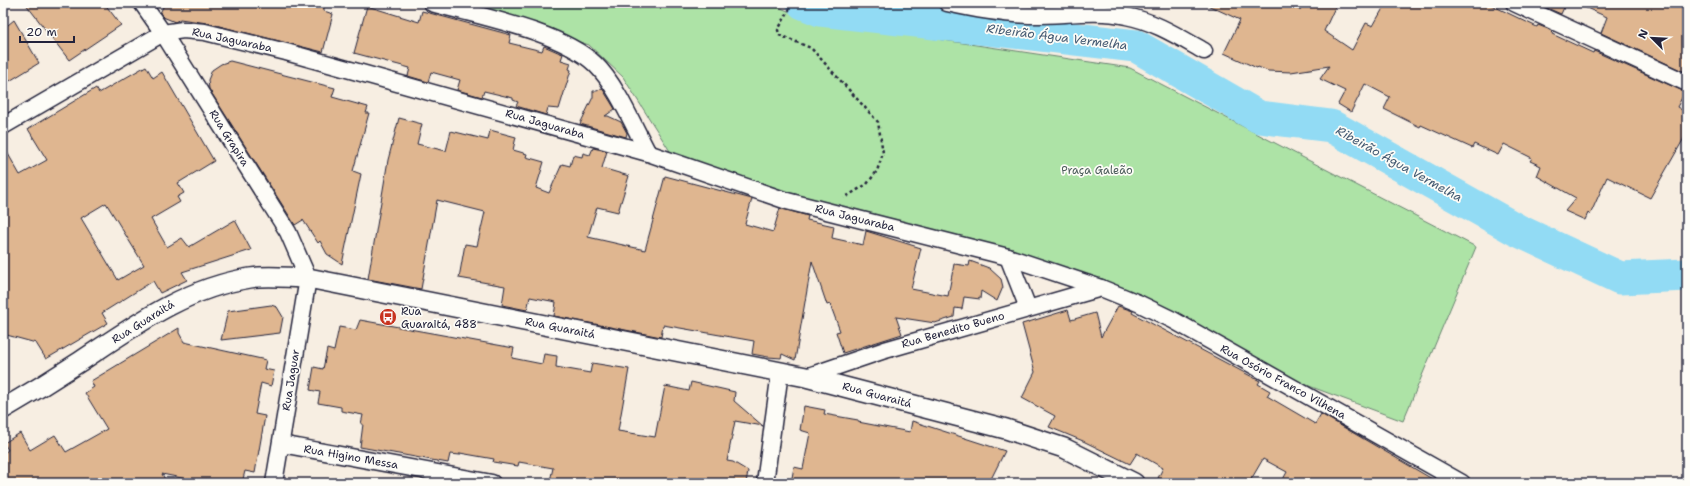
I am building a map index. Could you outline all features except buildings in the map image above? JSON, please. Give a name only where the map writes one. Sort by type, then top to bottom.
[{"type":"street","name":"Rua Grapira","points":[[142,3],[163,33],[288,232],[308,278]]},
{"type":"street","points":[[432,3],[510,24],[556,40],[580,53],[595,64],[608,81],[648,153]]},
{"type":"street","points":[[947,3],[998,13],[1029,15],[1098,13],[1126,15],[1150,23],[1204,51]]},
{"type":"street","points":[[1514,3],[1687,83]]},
{"type":"street","name":"Rua Jaguaraba","points":[[3,126],[163,33],[183,30],[205,32],[279,50],[648,153],[787,201],[1008,257],[1101,288]]},
{"type":"street","points":[[1008,257],[1028,308]]},
{"type":"street","name":"Rua Guaraitá","points":[[3,409],[53,380],[149,316],[176,301],[214,286],[251,278],[308,278],[806,377],[1021,434],[1064,448],[1134,483]]},
{"type":"street","name":"Rua Jaguar","points":[[274,483],[308,278]]},
{"type":"street","name":"Rua Benedito Bueno","points":[[806,377],[885,350],[1101,288]]},
{"type":"street","name":"Rua Osório Franco Vilhena","points":[[1101,288],[1138,303],[1173,320],[1462,483]]},
{"type":"street","points":[[765,483],[780,372]]},
{"type":"street","name":"Rua Higino Messa","points":[[281,444],[492,483]]},
{"type":"path","points":[[793,3],[778,30],[779,35],[811,48],[878,122],[883,153],[877,171],[867,184],[825,210]]},
{"type":"green space","name":"Praça Galeão","points":[[461,3],[769,3],[809,20],[1130,68],[1476,247],[1403,421],[1293,380],[1114,285],[680,167],[623,77],[589,45]]},
{"type":"waterway","name":"Ribeirão Água Vermelha","points":[[803,3],[820,10],[1136,46],[1259,117],[1331,126],[1517,230],[1620,278],[1687,275]]},
{"type":"place","name":"Rua Guaraitá, 488","points":[[388,317]]}]
